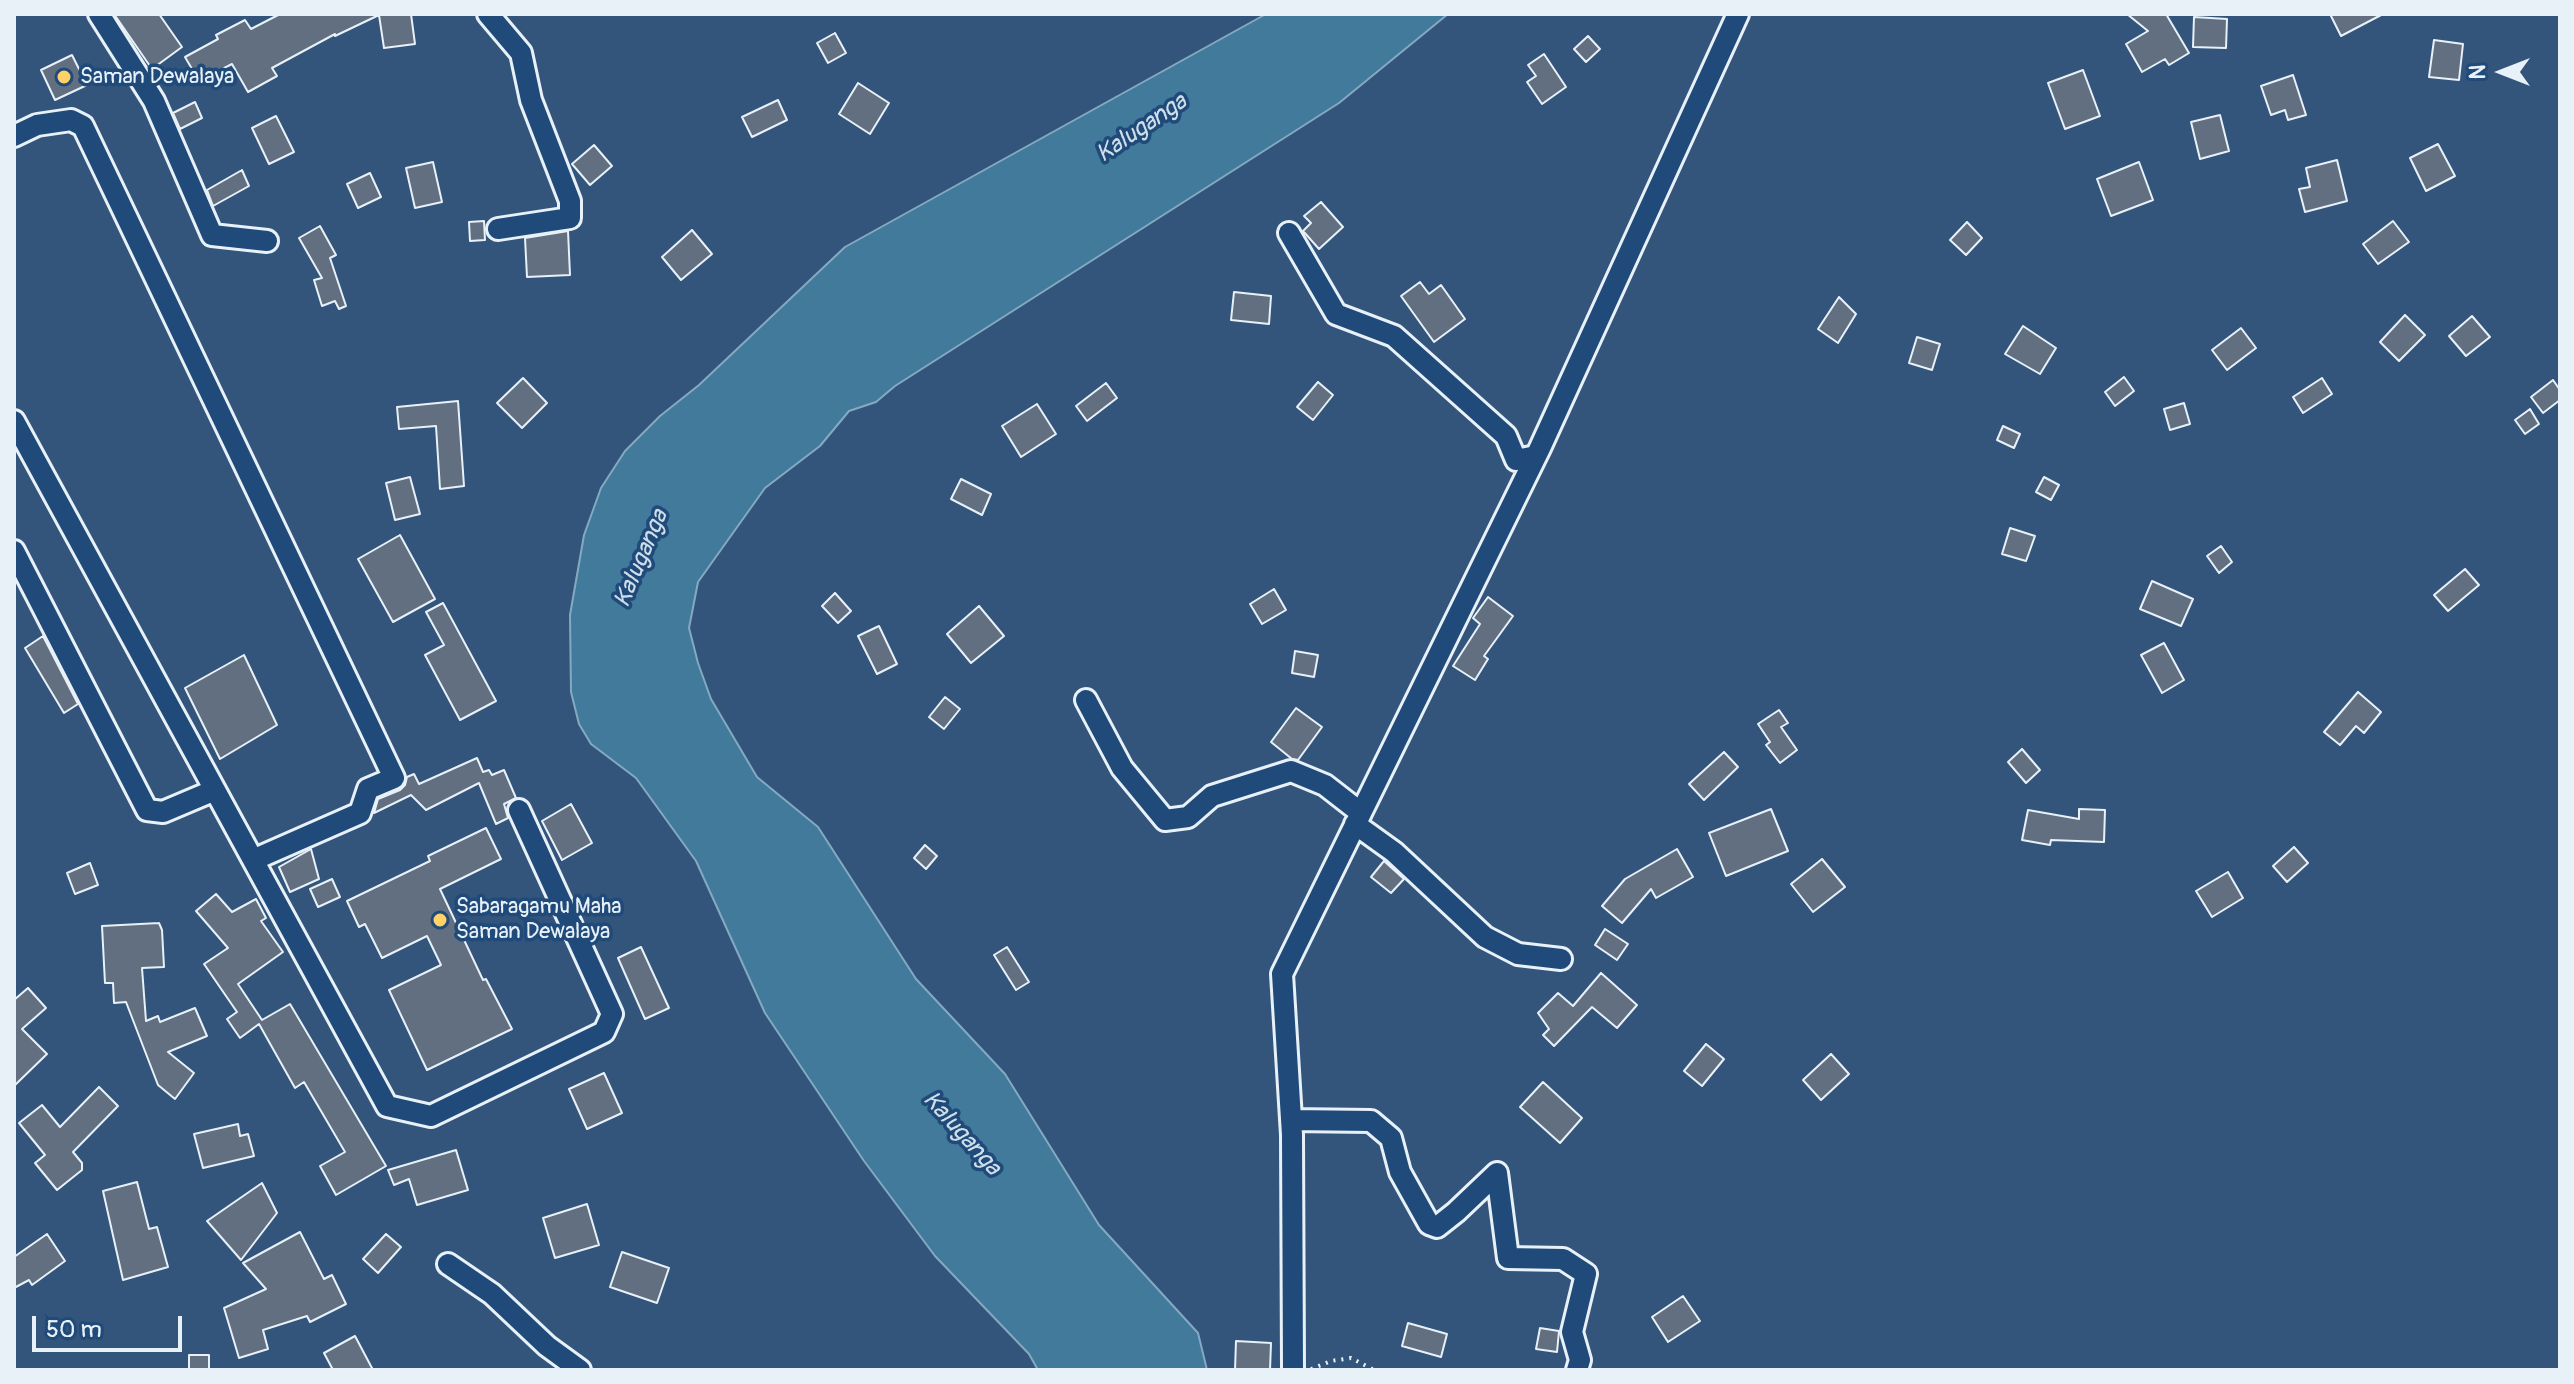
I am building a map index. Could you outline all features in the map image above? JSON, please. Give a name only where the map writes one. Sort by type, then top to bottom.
[{"type":"street","points":[[99,14],[154,101],[212,235],[267,241]]},
{"type":"street","points":[[488,14],[521,53],[531,100],[570,201],[570,218],[498,229]]},
{"type":"street","points":[[1293,1370],[1291,1120],[1282,974],[1536,456],[1738,14]]},
{"type":"street","points":[[14,135],[37,125],[71,120],[83,126],[394,778],[368,789],[360,813],[253,860]]},
{"type":"street","points":[[1289,233],[1336,314],[1394,336],[1506,436],[1516,460],[1536,456]]},
{"type":"street","points":[[14,421],[387,1106],[431,1116],[604,1032],[612,1014],[519,810]]},
{"type":"street","points":[[14,551],[147,810],[163,812],[215,790]]},
{"type":"street","points":[[1086,700],[1122,768],[1165,820],[1188,817],[1212,796],[1291,771],[1325,785],[1485,937],[1518,954],[1561,959]]},
{"type":"street","points":[[1291,1120],[1371,1121],[1391,1138],[1400,1172],[1429,1224],[1437,1227],[1497,1173],[1508,1258],[1563,1259],[1586,1274],[1572,1332],[1580,1360],[1577,1370]]},
{"type":"street","points":[[448,1264],[492,1294],[547,1346],[580,1370]]},
{"type":"path","points":[[1308,1370],[1331,1361],[1351,1358],[1374,1370]]},
{"type":"water","name":"Kaluganga","points":[[1266,14],[1448,14],[1339,103],[895,386],[876,402],[849,411],[820,446],[765,488],[698,582],[689,628],[711,699],[757,777],[818,827],[916,979],[1005,1074],[1099,1225],[1198,1333],[1207,1370],[1038,1370],[1029,1354],[935,1256],[864,1161],[765,1013],[696,861],[636,778],[591,744],[579,724],[571,692],[570,615],[584,535],[601,488],[625,451],[845,247]]},
{"type":"building","points":[[114,14],[159,14],[182,47],[152,69]]},
{"type":"building","points":[[280,14],[411,14],[415,44],[384,48],[379,15],[335,34],[272,68],[277,76],[248,92],[232,64],[199,81],[185,57],[218,39],[216,35],[245,20],[251,29]]},
{"type":"building","points":[[2127,14],[2166,14],[2189,53],[2169,65],[2165,59],[2142,72],[2126,44],[2148,31]]},
{"type":"building","points":[[2330,14],[2383,14],[2341,36]]},
{"type":"building","points":[[2194,17],[2227,19],[2226,48],[2193,47]]},
{"type":"building","points":[[835,33],[846,53],[828,63],[817,43]]},
{"type":"building","points":[[1588,36],[1600,49],[1586,62],[1574,49]]},
{"type":"building","points":[[2434,40],[2463,44],[2459,80],[2429,77]]},
{"type":"building","points":[[1544,54],[1566,87],[1542,104],[1527,82],[1536,76],[1528,65]]},
{"type":"building","name":"Saman Dewalaya","points":[[72,55],[87,85],[55,100],[41,70]]},
{"type":"building","points":[[2083,70],[2100,116],[2065,129],[2048,83]]},
{"type":"building","points":[[2293,75],[2306,115],[2288,120],[2285,110],[2271,115],[2261,86]]},
{"type":"building","points":[[858,83],[889,103],[870,134],[839,114]]},
{"type":"building","points":[[778,100],[787,120],[752,137],[742,117]]},
{"type":"building","points":[[195,102],[202,118],[180,129],[173,113]]},
{"type":"building","points":[[2220,115],[2229,151],[2200,159],[2191,122]]},
{"type":"building","points":[[276,116],[294,152],[269,164],[252,128]]},
{"type":"building","points":[[2438,144],[2455,176],[2426,191],[2410,158]]},
{"type":"building","points":[[594,145],[612,166],[590,185],[572,164]]},
{"type":"building","points":[[2337,160],[2347,201],[2305,212],[2299,189],[2310,187],[2306,168]]},
{"type":"building","points":[[433,162],[442,202],[415,208],[406,168]]},
{"type":"building","points":[[2139,162],[2153,200],[2111,216],[2097,179]]},
{"type":"building","points":[[242,170],[249,186],[213,206],[207,190]]},
{"type":"building","points":[[370,173],[381,197],[358,208],[347,184]]},
{"type":"building","points":[[1321,202],[1343,227],[1319,249],[1303,231],[1311,223],[1304,216]]},
{"type":"building","points":[[484,221],[485,240],[470,241],[469,222]]},
{"type":"building","points":[[2393,221],[2409,242],[2378,264],[2363,244]]},
{"type":"building","points":[[1967,222],[1982,238],[1966,255],[1950,240]]},
{"type":"building","points":[[320,226],[336,255],[330,258],[346,306],[339,309],[335,301],[322,306],[314,280],[322,278],[299,238]]},
{"type":"building","points":[[692,230],[712,254],[681,280],[662,257]]},
{"type":"building","points":[[568,231],[570,275],[527,277],[525,238]]},
{"type":"building","points":[[1420,282],[1429,294],[1441,285],[1465,319],[1434,342],[1401,296]]},
{"type":"building","points":[[1234,292],[1271,296],[1269,324],[1231,320]]},
{"type":"building","points":[[1839,297],[1856,314],[1838,343],[1818,329]]},
{"type":"building","points":[[2405,315],[2425,335],[2399,361],[2380,342]]},
{"type":"building","points":[[2472,316],[2490,337],[2466,356],[2449,336]]},
{"type":"building","points":[[2023,326],[2056,348],[2040,374],[2005,354]]},
{"type":"building","points":[[2241,328],[2256,348],[2227,370],[2212,350]]},
{"type":"building","points":[[1917,337],[1940,344],[1932,370],[1909,363]]},
{"type":"building","points":[[2124,377],[2134,391],[2115,406],[2105,392]]},
{"type":"building","points":[[523,378],[547,403],[522,428],[497,403]]},
{"type":"building","points":[[2322,378],[2332,394],[2303,413],[2293,397]]},
{"type":"building","points":[[2553,380],[2560,390],[2560,400],[2543,413],[2531,397]]},
{"type":"building","points":[[1318,382],[1333,395],[1313,420],[1297,407]]},
{"type":"building","points":[[1106,383],[1117,398],[1087,421],[1076,406]]},
{"type":"building","points":[[458,401],[464,486],[440,489],[436,426],[399,429],[397,407]]},
{"type":"building","points":[[2184,403],[2190,424],[2170,430],[2164,409]]},
{"type":"building","points":[[1037,404],[1056,434],[1021,457],[1002,426]]},
{"type":"building","points":[[2530,409],[2539,424],[2525,434],[2515,420]]},
{"type":"building","points":[[2003,426],[2020,434],[2014,448],[1997,440]]},
{"type":"building","points":[[410,477],[420,514],[395,520],[386,483]]},
{"type":"building","points":[[2044,477],[2059,485],[2051,500],[2036,492]]},
{"type":"building","points":[[961,479],[991,494],[982,515],[951,499]]},
{"type":"building","points":[[2010,528],[2035,536],[2026,561],[2002,554]]},
{"type":"building","points":[[400,535],[435,599],[393,622],[358,559]]},
{"type":"building","points":[[2221,546],[2232,562],[2219,573],[2207,556]]},
{"type":"building","points":[[2465,569],[2479,585],[2448,611],[2434,595]]},
{"type":"building","points":[[2152,581],[2193,599],[2181,626],[2140,609]]},
{"type":"building","points":[[1274,589],[1286,610],[1262,624],[1250,604]]},
{"type":"building","points":[[835,593],[851,611],[838,623],[822,606]]},
{"type":"building","points":[[1488,597],[1513,616],[1484,656],[1488,659],[1475,680],[1453,666],[1480,624],[1473,618]]},
{"type":"building","points":[[443,603],[496,701],[460,720],[425,655],[444,645],[426,612]]},
{"type":"building","points":[[979,606],[1004,636],[971,663],[947,634]]},
{"type":"building","points":[[879,626],[897,664],[877,674],[858,636]]},
{"type":"building","points":[[43,636],[78,704],[64,713],[25,648]]},
{"type":"building","points":[[2164,643],[2184,680],[2162,693],[2141,655]]},
{"type":"building","points":[[1295,651],[1318,655],[1314,677],[1292,673]]},
{"type":"building","points":[[244,655],[277,725],[220,759],[185,688]]},
{"type":"building","points":[[2358,692],[2381,712],[2364,733],[2356,726],[2340,745],[2324,732]]},
{"type":"building","points":[[945,697],[960,709],[944,729],[929,717]]},
{"type":"building","points":[[1296,708],[1322,727],[1298,760],[1292,759],[1271,742]]},
{"type":"building","points":[[1779,710],[1788,723],[1781,727],[1797,750],[1780,763],[1766,745],[1770,742],[1758,724]]},
{"type":"building","points":[[2022,749],[2040,770],[2026,783],[2008,762]]},
{"type":"building","points":[[1724,752],[1738,767],[1704,800],[1689,784]]},
{"type":"building","points":[[477,758],[483,772],[489,770],[492,775],[504,770],[516,798],[504,804],[508,818],[496,824],[479,783],[426,810],[411,795],[374,813],[378,799],[400,790],[407,777],[414,774],[419,784]]},
{"type":"building","points":[[571,804],[592,843],[562,860],[542,821]]},
{"type":"building","points":[[1771,809],[1788,851],[1726,876],[1709,833]]},
{"type":"building","points":[[2079,809],[2105,810],[2104,842],[2051,840],[2050,845],[2022,840],[2028,810],[2079,819]]},
{"type":"building","points":[[486,828],[501,859],[440,889],[483,980],[486,979],[512,1029],[427,1070],[389,990],[441,965],[427,936],[382,958],[365,924],[359,927],[347,901],[430,861],[428,856]]},
{"type":"building","points":[[925,845],[937,856],[926,869],[914,858]]},
{"type":"building","points":[[2294,847],[2308,863],[2287,882],[2273,866]]},
{"type":"building","points":[[311,849],[319,879],[290,892],[279,867]]},
{"type":"building","points":[[1677,849],[1693,877],[1656,898],[1651,889],[1622,923],[1602,906],[1625,879]]},
{"type":"building","points":[[1822,859],[1845,887],[1813,912],[1791,884]]},
{"type":"building","points":[[1384,861],[1404,879],[1391,893],[1371,877]]},
{"type":"building","points":[[90,863],[98,885],[75,894],[67,873]]},
{"type":"building","points":[[2228,872],[2243,898],[2212,917],[2196,891]]},
{"type":"building","points":[[332,879],[340,897],[318,907],[310,889]]},
{"type":"building","points":[[216,894],[232,912],[256,899],[266,918],[261,921],[283,952],[238,984],[262,1020],[290,1004],[386,1166],[336,1195],[320,1166],[345,1152],[304,1082],[295,1088],[259,1024],[240,1038],[227,1019],[237,1012],[204,964],[228,948],[196,911]]},
{"type":"building","points":[[159,923],[164,967],[142,968],[146,1021],[158,1016],[160,1022],[195,1008],[207,1036],[168,1052],[194,1073],[175,1099],[158,1085],[126,1002],[114,1003],[113,983],[105,983],[102,926]]},
{"type":"building","points":[[1605,929],[1628,944],[1617,960],[1595,945]]},
{"type":"building","points":[[641,947],[669,1008],[645,1019],[618,958]]},
{"type":"building","points":[[1007,947],[1029,982],[1016,990],[994,955]]},
{"type":"building","points":[[1601,973],[1637,1005],[1617,1028],[1592,1007],[1554,1046],[1543,1035],[1549,1029],[1538,1013],[1558,993],[1573,1006]]},
{"type":"building","points":[[28,988],[46,1008],[22,1029],[47,1054],[14,1086],[14,1000]]},
{"type":"building","points":[[1706,1044],[1724,1059],[1702,1086],[1684,1071]]},
{"type":"building","points":[[1831,1054],[1849,1074],[1821,1100],[1803,1080]]},
{"type":"building","points":[[604,1073],[622,1113],[587,1129],[569,1089]]},
{"type":"building","points":[[1543,1082],[1582,1118],[1560,1143],[1520,1107]]},
{"type":"building","points":[[99,1087],[118,1106],[73,1152],[82,1163],[82,1170],[57,1190],[35,1163],[45,1155],[19,1123],[42,1105],[60,1127]]},
{"type":"building","points":[[238,1124],[240,1136],[248,1134],[254,1156],[203,1168],[194,1134]]},
{"type":"building","points":[[456,1150],[468,1190],[417,1205],[409,1179],[394,1185],[388,1170]]},
{"type":"building","points":[[137,1182],[149,1229],[157,1227],[168,1267],[123,1280],[103,1191]]},
{"type":"building","points":[[262,1183],[277,1213],[241,1260],[207,1221]]},
{"type":"building","points":[[587,1204],[599,1245],[555,1258],[543,1218]]},
{"type":"building","points":[[300,1232],[324,1279],[332,1275],[346,1304],[310,1322],[307,1316],[263,1330],[268,1349],[239,1358],[224,1308],[266,1289],[243,1263]]},
{"type":"building","points":[[47,1234],[65,1261],[32,1285],[29,1280],[14,1288],[14,1257]]},
{"type":"building","points":[[386,1234],[401,1247],[378,1273],[363,1259]]},
{"type":"building","points":[[622,1252],[669,1268],[657,1303],[610,1287]]},
{"type":"building","points":[[1683,1296],[1700,1321],[1668,1342],[1652,1317]]},
{"type":"building","points":[[1408,1323],[1447,1334],[1441,1357],[1402,1346]]},
{"type":"building","points":[[1540,1328],[1559,1331],[1557,1352],[1536,1349]]},
{"type":"building","points":[[355,1336],[373,1370],[333,1370],[324,1353]]},
{"type":"building","points":[[1236,1341],[1271,1343],[1270,1370],[1235,1370]]},
{"type":"building","points":[[189,1355],[209,1355],[209,1370],[189,1370]]},
{"type":"place","name":"Saman Dewalaya","points":[[64,77]]},
{"type":"place","name":"Sabaragamu Maha Saman Dewalaya","points":[[440,920]]}]
